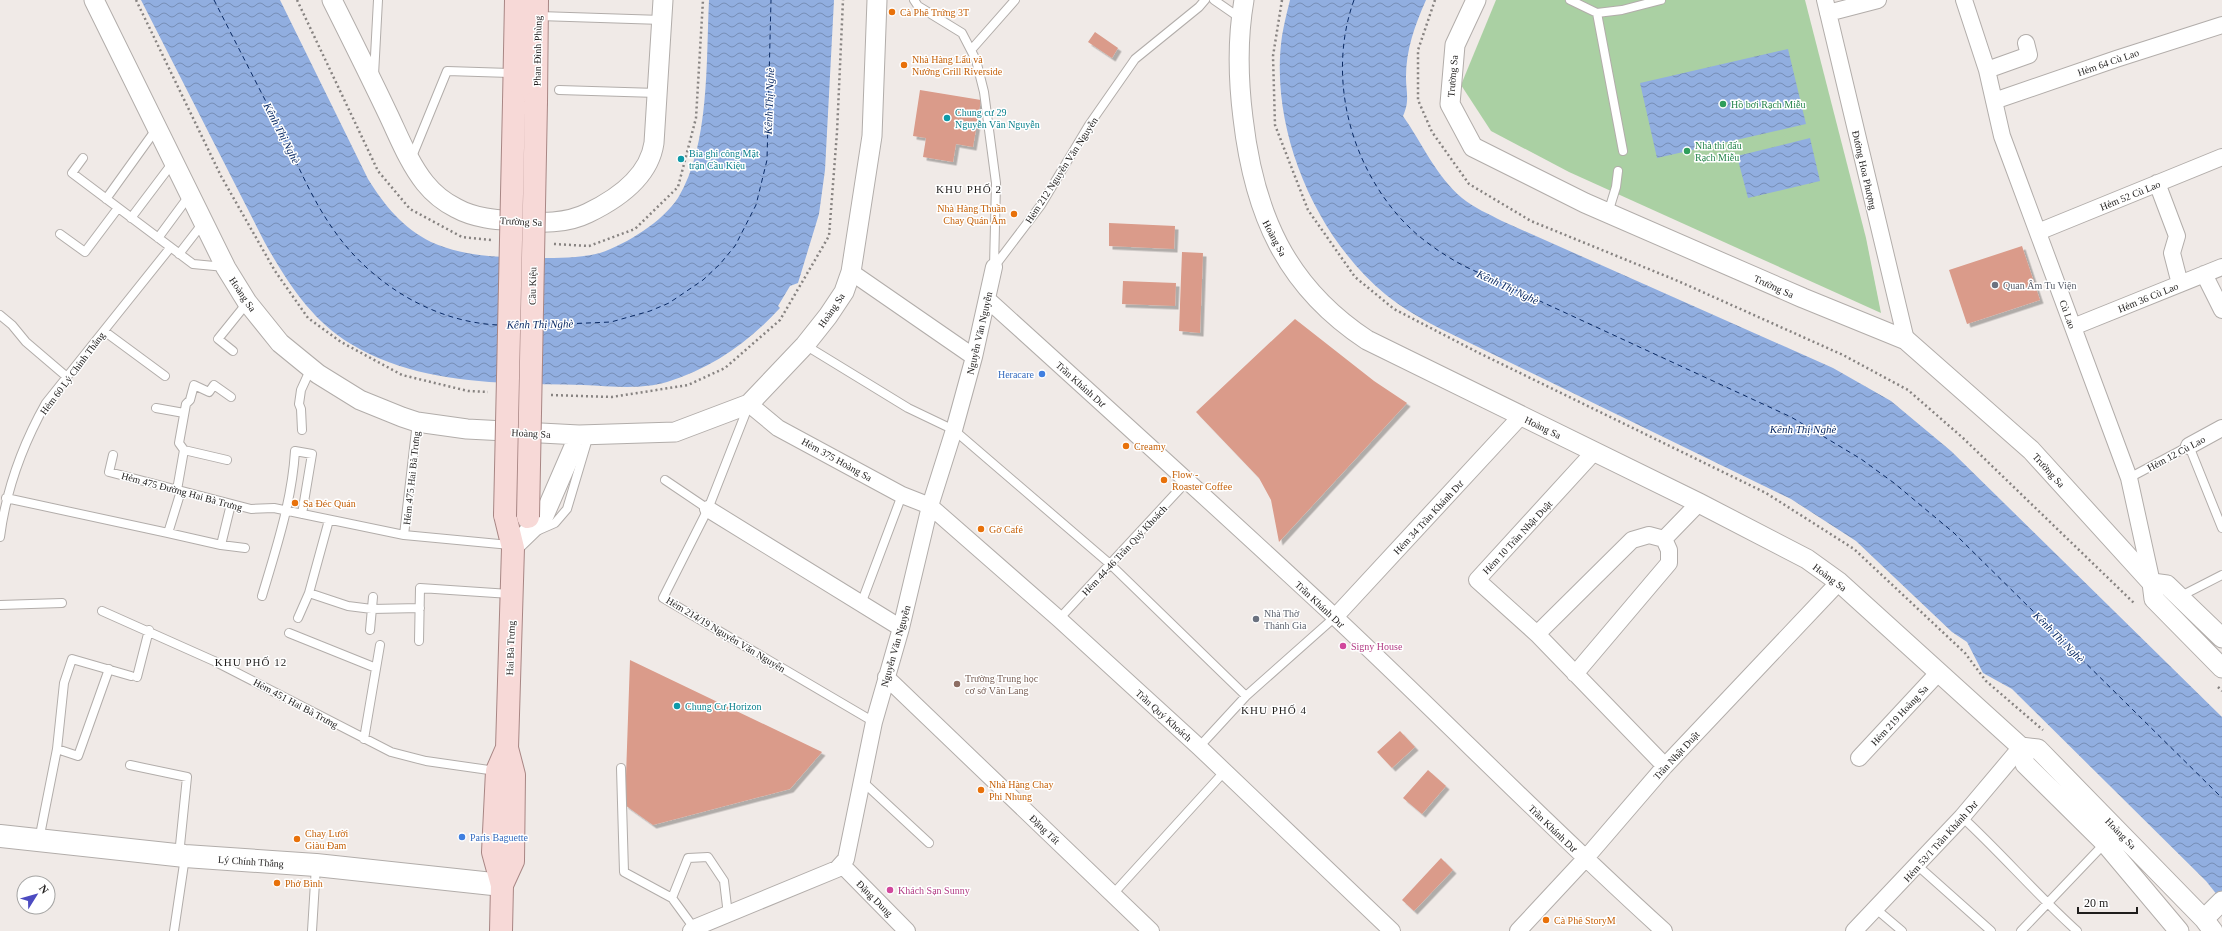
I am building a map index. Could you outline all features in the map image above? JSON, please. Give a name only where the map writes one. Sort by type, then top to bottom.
[{"type":"main road","points":[[515,73],[516,0]]},
{"type":"main road","name":"Phan Đình Phùng","points":[[536,102],[538,8]]},
{"type":"main road","name":"Hai Bà Trưng","points":[[515,73],[505,515],[515,545]]},
{"type":"main road","name":"Cầu Kiệu","points":[[528,517],[536,102]]},
{"type":"main road","name":"Hai Bà Trưng","points":[[502,885],[513,861],[514,775],[507,748],[511,594],[515,545],[528,517]]},
{"type":"main road","name":"Hai Bà Trưng","points":[[501,931],[502,885],[493,852],[496,771],[507,748]]},
{"type":"main road","name":"Lý Chính Thắng","points":[[0,836],[182,856],[316,865],[502,885]]},
{"type":"street","name":"Hoàng Sa","points":[[94,0],[226,268],[247,302],[280,342],[311,368],[360,400],[384,411],[417,422],[467,429],[584,435],[675,432],[748,404],[805,345],[828,316],[844,292],[851,272],[872,136],[878,0]]},
{"type":"street","name":"Trường Sa","points":[[332,0],[410,160],[431,190],[446,202],[463,212],[481,217],[516,221],[552,222],[571,220],[589,213],[608,202],[625,190],[642,173],[652,154],[663,0]]},
{"type":"street","name":"Hoàng Sa","points":[[1244,0],[1241,19],[1239,78],[1250,166],[1264,217],[1290,265],[1322,304],[1349,328],[1367,340],[1699,503],[1807,559],[1839,582],[2021,747],[2025,764],[2105,843],[2179,931]]},
{"type":"street","name":"Trường Sa","points":[[1476,0],[1455,45],[1450,104],[1473,147],[1608,213],[1803,298],[1906,340],[2031,450],[2152,584],[2154,599],[2219,677]]},
{"type":"street","points":[[1827,6],[1878,0]]},
{"type":"street","name":"Cù Lao","points":[[1964,0],[1987,70],[2002,136],[2129,478],[2152,584]]},
{"type":"street","name":"Đường Hoa Phượng","points":[[1827,6],[1906,340]]},
{"type":"street","name":"Hẻm 64 Cù Lao","points":[[1994,101],[2116,59],[2222,25]]},
{"type":"street","points":[[1987,70],[2029,55],[2026,43]]},
{"type":"street","name":"Hẻm 52 Cù Lao","points":[[2038,232],[2222,157]]},
{"type":"street","points":[[2157,184],[2177,236],[2172,253],[2180,284]]},
{"type":"street","name":"Nguyễn Văn Nguyễn","points":[[842,865],[846,859],[874,722],[901,628],[930,506],[954,430],[974,357],[994,267]]},
{"type":"street","name":"Hẻm 36 Cù Lao","points":[[2073,327],[2222,267]]},
{"type":"street","points":[[851,272],[974,357]]},
{"type":"street","points":[[2204,274],[2222,310]]},
{"type":"street","name":"Trần Khánh Dư","points":[[987,299],[1188,480],[1335,617],[1585,859],[1664,931]]},
{"type":"street","name":"Hẻm 375 Hoàng Sa","points":[[748,404],[778,428],[902,495],[930,506]]},
{"type":"street","name":"Hẻm 34 Trần Khánh Dư","points":[[1335,617],[1520,416]]},
{"type":"street","name":"Hẻm 12 Cù Lao","points":[[2189,446],[2222,428]]},
{"type":"street","points":[[515,545],[543,518],[584,435]]},
{"type":"street","name":"Hẻm 10 Trần Nhật Duật","points":[[1594,452],[1478,580],[1537,634],[1665,766]]},
{"type":"street","points":[[1664,539],[1699,503]]},
{"type":"street","name":"Trần Quý Khoách","points":[[930,506],[1059,619],[1199,746],[1224,772],[1392,931]]},
{"type":"street","points":[[708,509],[901,628]]},
{"type":"street","points":[[1537,634],[1632,540],[1649,535],[1664,539]]},
{"type":"street","points":[[1575,674],[1669,563],[1669,550],[1664,539]]},
{"type":"street","name":"Trần Nhật Duật","points":[[1518,931],[1585,859],[1665,766],[1839,582]]},
{"type":"street","points":[[2152,584],[2167,585],[2222,638]]},
{"type":"street","name":"Hẻm 219 Hoàng Sa","points":[[1859,758],[1939,672]]},
{"type":"street","name":"Ðặng Tất","points":[[886,677],[1151,931]]},
{"type":"street","name":"Hoàng Sa","points":[[2021,747],[2038,749],[2208,925]]},
{"type":"street","name":"Hẻm 53/1 Trần Khánh Dư","points":[[1854,931],[1918,866],[1962,818],[2021,747]]},
{"type":"street","points":[[692,929],[728,915],[842,865]]},
{"type":"street","name":"Đặng Dung","points":[[842,865],[907,931]]},
{"type":"street","points":[[2208,925],[2222,901]]},
{"type":"lane","points":[[374,85],[378,0]]},
{"type":"lane","points":[[914,0],[918,6],[962,33],[976,60],[984,92],[996,183],[994,267]]},
{"type":"lane","points":[[972,50],[1015,0]]},
{"type":"lane","name":"Hẻm 212 Nguyễn Văn Nguyễn","points":[[994,267],[1041,205],[1089,125],[1134,59],[1199,7],[1205,0]]},
{"type":"lane","points":[[1214,0],[1241,19]]},
{"type":"lane","points":[[1570,0],[1597,13],[1622,10],[1661,0]]},
{"type":"lane","points":[[538,8],[662,20]]},
{"type":"lane","points":[[1597,13],[1623,151]]},
{"type":"lane","points":[[410,160],[447,71],[515,73]]},
{"type":"lane","points":[[559,90],[657,93]]},
{"type":"lane","points":[[106,199],[158,128]]},
{"type":"lane","points":[[83,158],[72,173],[196,266],[226,268]]},
{"type":"lane","points":[[131,218],[174,161]]},
{"type":"lane","points":[[1608,213],[1616,187],[1618,171]]},
{"type":"lane","points":[[158,238],[190,194]]},
{"type":"lane","points":[[60,234],[85,252],[118,208]]},
{"type":"lane","points":[[179,254],[204,222]]},
{"type":"lane","name":"Hẻm 60 Lý Chính Thắng","points":[[0,537],[6,498],[31,429],[46,403],[170,248]]},
{"type":"lane","points":[[233,351],[218,339],[247,302]]},
{"type":"lane","points":[[0,315],[12,325],[26,342],[67,377]]},
{"type":"lane","points":[[104,331],[165,376]]},
{"type":"lane","points":[[805,345],[908,408],[954,430],[1110,564],[1246,696]]},
{"type":"lane","points":[[302,430],[301,409],[299,404],[301,390],[311,368]]},
{"type":"lane","points":[[227,460],[184,450],[179,443],[184,413],[194,385],[209,392],[214,385],[230,397]]},
{"type":"lane","name":"Hẻm 214/19 Nguyễn Văn Nguyễn","points":[[748,404],[708,509],[663,598],[874,722]]},
{"type":"lane","points":[[156,408],[184,413]]},
{"type":"lane","name":"Hẻm 475 Hai Bà Trưng","points":[[404,535],[417,422]]},
{"type":"lane","points":[[2189,446],[2222,528]]},
{"type":"lane","name":"Hẻm 12 Cù Lao","points":[[2129,478],[2189,446]]},
{"type":"lane","points":[[168,533],[179,490],[184,450]]},
{"type":"lane","points":[[262,596],[285,510],[294,470],[295,451],[312,454],[302,514]]},
{"type":"lane","name":"Hẻm 475 Đường Hai Bà Trưng","points":[[113,454],[108,472],[251,509],[274,508]]},
{"type":"lane","points":[[665,480],[708,509]]},
{"type":"lane","name":"Hẻm 44-46 Trần Quý Khoách","points":[[1059,619],[1188,480]]},
{"type":"lane","points":[[861,604],[902,495]]},
{"type":"lane","points":[[6,498],[221,545],[245,548]]},
{"type":"lane","points":[[221,545],[231,504]]},
{"type":"lane","name":"Hẻm 475 Hai Bà Trưng","points":[[274,508],[404,535],[515,545]]},
{"type":"lane","points":[[298,618],[309,593],[329,520]]},
{"type":"lane","points":[[2180,597],[2222,575]]},
{"type":"lane","points":[[420,641],[420,588],[511,594]]},
{"type":"lane","points":[[309,593],[348,606],[372,609],[420,608]]},
{"type":"lane","points":[[370,630],[373,597]]},
{"type":"lane","points":[[0,605],[62,603]]},
{"type":"lane","name":"Hẻm 451 Hai Bà Trưng","points":[[102,611],[150,630],[288,698],[391,752],[426,761],[496,771]]},
{"type":"lane","points":[[1199,746],[1246,696],[1335,617]]},
{"type":"lane","points":[[39,840],[57,749],[64,683],[72,659],[134,676],[150,630]]},
{"type":"lane","points":[[289,633],[376,668]]},
{"type":"lane","points":[[364,739],[380,645]]},
{"type":"lane","points":[[57,749],[78,756],[109,669]]},
{"type":"lane","points":[[130,765],[187,777],[182,856],[174,931]]},
{"type":"lane","points":[[621,768],[624,872],[672,898],[692,929]]},
{"type":"lane","points":[[1113,894],[1224,772]]},
{"type":"lane","points":[[862,781],[929,843]]},
{"type":"lane","points":[[1962,818],[2005,858],[2048,904],[2077,931]]},
{"type":"lane","points":[[2021,931],[2105,843]]},
{"type":"lane","points":[[672,898],[688,858],[708,857],[724,880],[728,915]]},
{"type":"lane","points":[[312,931],[316,865]]},
{"type":"lane","points":[[1918,866],[1991,931]]},
{"type":"lane","points":[[1876,909],[1902,931]]},
{"type":"path","points":[[1282,0],[1273,56],[1275,125],[1308,210],[1355,277],[1394,309],[1484,356],[1766,493],[1854,548],[1965,653],[1986,682],[2031,718],[2048,735]]},
{"type":"path","points":[[1435,0],[1418,50],[1418,100],[1432,132],[1469,184],[1530,220],[1678,281],[1844,355],[1908,390],[1963,438],[2137,607]]},
{"type":"path","points":[[2219,677],[2222,691]]},
{"type":"green space","name":"Nhà thi đấu Rạch Miễu","points":[[1496,0],[1805,0],[1866,238],[1881,313],[1569,172],[1491,131],[1461,85]]},
{"type":"water","name":"Kênh Thị Nghè","points":[[141,0],[280,0],[368,179],[388,207],[403,223],[431,242],[471,254],[485,256],[563,258],[600,253],[633,238],[663,215],[678,198],[688,177],[696,154],[701,128],[706,75],[709,0],[834,0],[825,170],[819,214],[798,283],[790,286],[778,306],[780,308],[768,321],[728,353],[714,362],[683,376],[667,382],[647,386],[615,387],[523,384],[464,380],[406,368],[378,358],[351,344],[324,324],[302,300],[282,272],[265,243]]},
{"type":"water","name":"Kênh Thị Nghè","points":[[1290,0],[1426,0],[1409,47],[1406,67],[1407,101],[1403,116],[1444,180],[1462,198],[1502,221],[1833,368],[1891,401],[1951,451],[2222,717],[2222,901],[2206,881],[2012,689],[1983,673],[1967,642],[1952,632],[1856,541],[1791,499],[1439,328],[1391,299],[1360,270],[1337,242],[1318,210],[1302,177],[1290,142],[1283,106],[1280,71],[1282,36]]},
{"type":"water","name":"Hồ bơi Rạch Miễu","points":[[1788,49],[1806,124],[1657,158],[1640,83]]},
{"type":"water","points":[[1810,138],[1820,181],[1748,198],[1737,156]]},
{"type":"building","points":[[1095,32],[1118,48],[1112,58],[1088,42]]},
{"type":"building","name":"Chung cư 29 Nguyễn Văn Nguyễn","points":[[920,90],[981,100],[973,147],[956,144],[953,162],[923,157],[926,138],[913,136]]},
{"type":"building","points":[[1109,223],[1175,226],[1174,249],[1109,246]]},
{"type":"building","name":"Quan Âm Tu Viện","points":[[2022,246],[2040,300],[1967,324],[1949,270]]},
{"type":"building","points":[[1182,252],[1203,253],[1200,333],[1179,331]]},
{"type":"building","points":[[1123,281],[1176,283],[1175,306],[1122,304]]},
{"type":"building","points":[[1295,319],[1374,381],[1407,403],[1279,542],[1271,500],[1259,478],[1196,412]]},
{"type":"building","name":"Chung Cư Horizon","points":[[630,660],[822,752],[790,789],[653,825],[625,805]]},
{"type":"building","points":[[1400,731],[1415,747],[1392,768],[1377,752]]},
{"type":"building","points":[[1428,770],[1446,786],[1422,814],[1403,798]]},
{"type":"building","points":[[1441,858],[1453,870],[1414,911],[1402,900]]},
{"type":"ferry route","points":[[214,0],[313,195],[333,229],[348,249],[384,282],[427,308],[474,322],[498,325]]},
{"type":"ferry route","points":[[541,325],[611,322],[650,311],[669,303],[703,280],[720,264],[735,246],[756,205],[767,160],[771,0]]},
{"type":"ferry route","points":[[1354,0],[1346,29],[1343,58],[1343,88],[1348,117],[1357,145],[1369,173],[1384,198],[1410,228],[1432,246],[1464,266],[1791,417],[1861,459],[1894,483],[1954,533],[2222,798]]},
{"type":"place","name":"Cà Phê Trứng 3T","points":[[892,12]]},
{"type":"place","name":"Nhà Hàng Lẩu và Nướng Grill Riverside","points":[[904,65]]},
{"type":"place","name":"Hồ bơi Rạch Miễu","points":[[1723,104]]},
{"type":"place","name":"Chung cư 29 Nguyễn Văn Nguyễn","points":[[947,118]]},
{"type":"place","name":"Nhà thi đấu Rạch Miễu","points":[[1687,151]]},
{"type":"place","name":"Bia ghi công Mặt trận Cầu Kiệu","points":[[681,159]]},
{"type":"place","name":"Nhà Hàng Thuần Chay Quán Âm","points":[[1014,214]]},
{"type":"place","name":"Quan Âm Tu Viện","points":[[1995,285]]},
{"type":"place","name":"Heracare","points":[[1042,374]]},
{"type":"place","name":"Creamy","points":[[1126,446]]},
{"type":"place","name":"Flow - Roaster Coffee","points":[[1164,480]]},
{"type":"place","name":"Sa Đéc Quán","points":[[295,503]]},
{"type":"place","name":"Gờ Café","points":[[981,529]]},
{"type":"place","name":"Nhà Thờ Thánh Gia","points":[[1256,619]]},
{"type":"place","name":"Signy House","points":[[1343,646]]},
{"type":"place","name":"Trường Trung học cơ sở Văn Lang","points":[[957,684]]},
{"type":"place","name":"Chung Cư Horizon","points":[[677,706]]},
{"type":"place","name":"Nhà Hàng Chay Phi Nhung","points":[[981,790]]},
{"type":"place","name":"Paris Baguette","points":[[462,837]]},
{"type":"place","name":"Chay Lười Giàu Đam","points":[[297,839]]},
{"type":"place","name":"Phở Bình","points":[[277,883]]},
{"type":"place","name":"Khách Sạn Sunny","points":[[890,890]]},
{"type":"place","name":"Cà Phê StoryM","points":[[1546,920]]},
{"type":"district","name":"KHU PHỐ 2","points":[[969,189]]},
{"type":"district","name":"KHU PHỐ 12","points":[[251,662]]},
{"type":"district","name":"KHU PHỐ 4","points":[[1274,710]]}]
